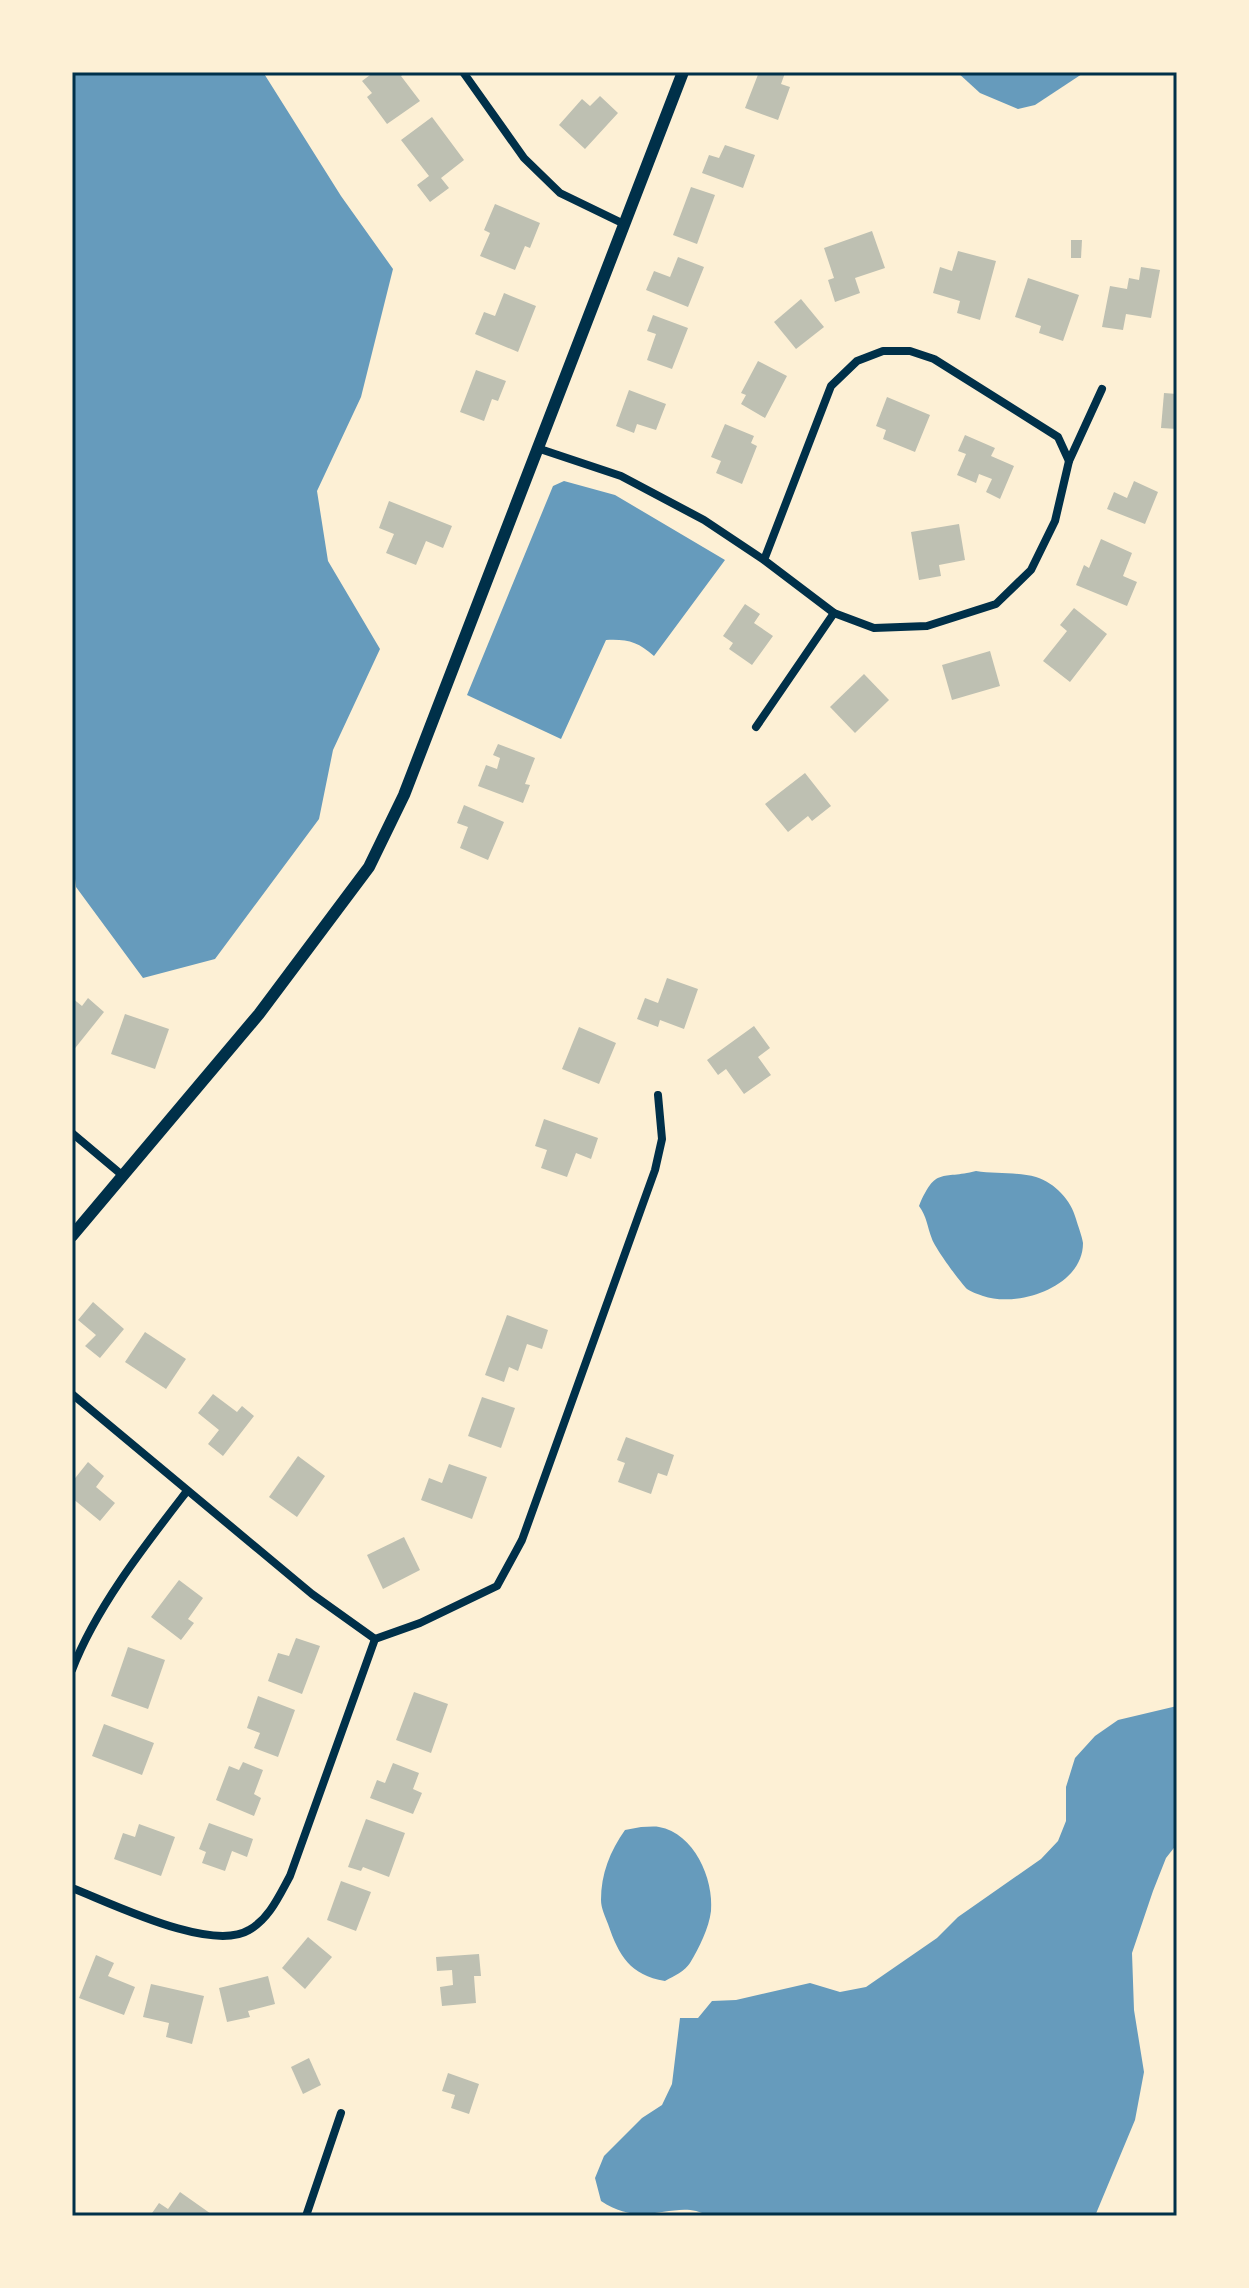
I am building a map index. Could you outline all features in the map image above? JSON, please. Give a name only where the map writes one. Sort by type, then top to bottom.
[{"type":"street","points":[[463,72],[524,158],[560,193],[624,224]]},
{"type":"street","points":[[72,1236],[259,1014],[369,867],[404,795],[683,72]]},
{"type":"street","points":[[764,560],[831,386],[857,361],[883,351],[910,351],[934,359],[1058,437],[1069,461]]},
{"type":"street","points":[[537,448],[621,476],[704,520],[834,613],[874,628],[927,626],[996,604],[1031,570],[1055,521],[1069,461],[1102,389]]},
{"type":"street","points":[[756,727],[834,613]]},
{"type":"street","points":[[375,1639],[420,1623],[497,1586],[522,1540],[655,1170],[662,1139],[658,1095]]},
{"type":"street","points":[[72,1133],[122,1175]]},
{"type":"street","points":[[72,1394],[312,1594],[375,1639]]},
{"type":"street","points":[[72,1670],[80,1648],[119,1585],[187,1491]]},
{"type":"street","points":[[72,1888],[184,1932],[220,1936],[248,1932],[271,1911],[290,1876],[375,1639]]},
{"type":"street","points":[[306,2216],[341,2113]]},
{"type":"water","points":[[72,72],[263,72],[341,196],[393,269],[361,397],[317,491],[328,561],[380,649],[333,750],[319,819],[215,959],[143,978],[76,887],[72,855]]},
{"type":"water","points":[[957,72],[1085,72],[1035,105],[1018,109],[980,93]]},
{"type":"water","points":[[564,481],[615,495],[725,560],[654,656],[632,642],[606,640],[561,739],[467,695],[553,486]]},
{"type":"water","points":[[976,1171],[1036,1177],[1050,1183],[1066,1199],[1074,1212],[1083,1243],[1080,1258],[1072,1272],[1061,1282],[1030,1296],[997,1299],[969,1290],[954,1272],[934,1243],[919,1206],[935,1180]]},
{"type":"water","points":[[1177,1706],[1177,1844],[1166,1858],[1132,1953],[1134,2010],[1144,2072],[1135,2120],[1095,2216],[708,2216],[684,2210],[632,2213],[601,2201],[595,2178],[604,2156],[642,2118],[662,2105],[672,2084],[680,2018],[698,2018],[712,2001],[736,2000],[810,1983],[840,1992],[866,1987],[1041,1859],[1058,1841],[1066,1821],[1066,1787],[1075,1758],[1095,1736],[1118,1720]]},
{"type":"water","points":[[659,1827],[682,1838],[699,1859],[709,1885],[711,1911],[700,1944],[688,1966],[665,1981],[634,1969],[622,1955],[601,1903],[607,1863],[615,1846],[625,1830]]},
{"type":"building","points":[[374,72],[407,72],[401,76],[420,101],[387,124],[367,97],[372,93],[362,81]]},
{"type":"building","points":[[759,72],[785,73],[781,84],[790,87],[778,120],[745,108]]},
{"type":"building","points":[[600,96],[618,113],[585,149],[559,125],[582,99],[590,106]]},
{"type":"building","points":[[432,117],[464,160],[441,178],[449,188],[430,202],[417,185],[429,176],[401,140]]},
{"type":"building","points":[[725,145],[755,155],[743,188],[702,173],[709,155],[719,158]]},
{"type":"building","points":[[691,187],[715,195],[697,244],[673,235]]},
{"type":"building","points":[[495,204],[540,223],[530,248],[525,246],[515,270],[480,256],[490,233],[484,230]]},
{"type":"building","points":[[872,231],[885,268],[855,278],[860,293],[835,302],[828,280],[834,278],[824,248]]},
{"type":"building","points":[[1071,240],[1082,240],[1081,258],[1071,258]]},
{"type":"building","points":[[958,251],[996,261],[980,320],[957,313],[960,301],[933,293],[940,267],[952,271]]},
{"type":"building","points":[[678,257],[704,267],[688,307],[646,290],[654,271],[670,277]]},
{"type":"building","points":[[1141,267],[1160,270],[1151,318],[1126,314],[1123,330],[1102,327],[1110,286],[1127,289],[1129,278],[1139,280]]},
{"type":"building","points":[[1028,278],[1079,295],[1063,341],[1039,333],[1041,326],[1015,317]]},
{"type":"building","points":[[504,293],[536,306],[518,352],[475,334],[484,312],[495,316]]},
{"type":"building","points":[[801,299],[824,327],[796,349],[774,322]]},
{"type":"building","points":[[653,315],[688,328],[672,369],[647,360],[656,334],[647,331]]},
{"type":"building","points":[[758,361],[787,376],[765,418],[741,404],[746,395],[741,393]]},
{"type":"building","points":[[476,370],[506,381],[498,401],[492,399],[484,421],[460,412]]},
{"type":"building","points":[[629,390],[666,404],[656,430],[637,424],[634,433],[616,426]]},
{"type":"building","points":[[1164,393],[1177,394],[1177,429],[1161,428]]},
{"type":"building","points":[[887,397],[930,415],[915,452],[883,439],[886,430],[876,426]]},
{"type":"building","points":[[725,424],[754,436],[751,443],[757,446],[742,484],[716,473],[721,461],[711,457]]},
{"type":"building","points":[[965,435],[995,448],[991,456],[1014,466],[1000,499],[986,492],[992,479],[979,474],[976,483],[957,475],[966,454],[958,451]]},
{"type":"building","points":[[1134,481],[1158,492],[1145,524],[1107,509],[1114,492],[1127,498]]},
{"type":"building","points":[[389,501],[452,526],[443,548],[426,541],[416,565],[386,553],[394,534],[379,528]]},
{"type":"building","points":[[959,524],[965,560],[939,565],[941,576],[919,580],[911,532]]},
{"type":"building","points":[[1101,539],[1132,553],[1123,576],[1137,582],[1127,606],[1076,585],[1084,565],[1089,568]]},
{"type":"building","points":[[745,604],[760,614],[754,623],[773,636],[752,665],[729,649],[733,643],[723,636]]},
{"type":"building","points":[[1074,608],[1107,634],[1070,682],[1043,661],[1067,631],[1060,625]]},
{"type":"building","points":[[990,651],[1000,686],[952,700],[942,665]]},
{"type":"building","points":[[864,674],[889,700],[855,733],[830,707]]},
{"type":"building","points":[[498,744],[535,758],[525,784],[530,785],[523,803],[478,786],[486,765],[497,769],[500,758],[493,755]]},
{"type":"building","points":[[805,773],[831,806],[812,821],[808,816],[788,832],[765,804]]},
{"type":"building","points":[[464,805],[504,822],[488,860],[460,848],[468,827],[457,823]]},
{"type":"building","points":[[667,978],[698,989],[684,1029],[660,1020],[658,1027],[637,1019],[645,998],[658,1003]]},
{"type":"building","points":[[72,998],[82,1006],[88,998],[104,1012],[72,1052]]},
{"type":"building","points":[[125,1014],[169,1029],[155,1069],[111,1054]]},
{"type":"building","points":[[754,1026],[770,1048],[758,1057],[771,1075],[744,1094],[726,1069],[718,1075],[707,1060]]},
{"type":"building","points":[[579,1027],[616,1043],[599,1084],[562,1069]]},
{"type":"building","points":[[544,1119],[598,1138],[591,1159],[576,1153],[567,1177],[541,1168],[547,1150],[535,1146]]},
{"type":"building","points":[[93,1302],[124,1329],[100,1358],[85,1346],[96,1335],[78,1320]]},
{"type":"building","points":[[507,1315],[548,1330],[542,1349],[527,1344],[518,1371],[509,1367],[504,1382],[485,1375]]},
{"type":"building","points":[[145,1332],[186,1359],[166,1389],[125,1362]]},
{"type":"building","points":[[213,1394],[237,1412],[242,1406],[254,1416],[223,1456],[208,1444],[219,1430],[198,1413]]},
{"type":"building","points":[[482,1397],[515,1408],[501,1448],[468,1436]]},
{"type":"building","points":[[626,1437],[674,1455],[667,1476],[658,1473],[651,1494],[618,1482],[625,1463],[617,1460]]},
{"type":"building","points":[[298,1456],[325,1476],[297,1517],[269,1497]]},
{"type":"building","points":[[88,1462],[104,1476],[96,1487],[115,1503],[100,1521],[72,1498],[72,1482]]},
{"type":"building","points":[[449,1464],[487,1477],[472,1519],[421,1500],[429,1478],[442,1483]]},
{"type":"building","points":[[404,1537],[420,1570],[383,1589],[367,1555]]},
{"type":"building","points":[[179,1580],[203,1598],[188,1619],[194,1623],[181,1640],[151,1617]]},
{"type":"building","points":[[296,1638],[320,1646],[302,1694],[268,1681],[278,1653],[289,1656]]},
{"type":"building","points":[[128,1647],[165,1660],[148,1709],[111,1696]]},
{"type":"building","points":[[414,1692],[448,1704],[431,1753],[396,1740]]},
{"type":"building","points":[[258,1696],[295,1710],[278,1757],[254,1748],[260,1733],[247,1728]]},
{"type":"building","points":[[104,1724],[154,1743],[142,1775],[92,1756]]},
{"type":"building","points":[[243,1762],[263,1770],[254,1794],[261,1798],[254,1816],[216,1800],[229,1766],[239,1770]]},
{"type":"building","points":[[393,1763],[419,1773],[413,1789],[422,1793],[413,1814],[370,1798],[377,1780],[385,1783]]},
{"type":"building","points":[[366,1819],[405,1833],[389,1877],[363,1867],[361,1871],[348,1867]]},
{"type":"building","points":[[209,1823],[253,1839],[247,1857],[232,1851],[225,1871],[202,1863],[206,1852],[199,1849]]},
{"type":"building","points":[[139,1824],[175,1837],[161,1876],[114,1859],[123,1833],[135,1837]]},
{"type":"building","points":[[341,1881],[371,1892],[356,1931],[327,1920]]},
{"type":"building","points":[[308,1937],[332,1957],[305,1989],[282,1968]]},
{"type":"building","points":[[479,1954],[481,1976],[474,1976],[476,2003],[442,2006],[440,1987],[453,1985],[452,1970],[437,1971],[436,1957]]},
{"type":"building","points":[[96,1955],[114,1963],[108,1976],[135,1987],[124,2015],[79,1998]]},
{"type":"building","points":[[268,1976],[275,2004],[248,2011],[250,2017],[227,2022],[219,1988]]},
{"type":"building","points":[[151,1984],[204,1996],[192,2044],[166,2037],[169,2023],[143,2017]]},
{"type":"building","points":[[309,2058],[321,2085],[303,2094],[291,2067]]},
{"type":"building","points":[[448,2073],[479,2084],[469,2114],[451,2108],[455,2095],[442,2091]]},
{"type":"building","points":[[180,2192],[214,2216],[150,2216],[159,2203],[168,2209]]}]
